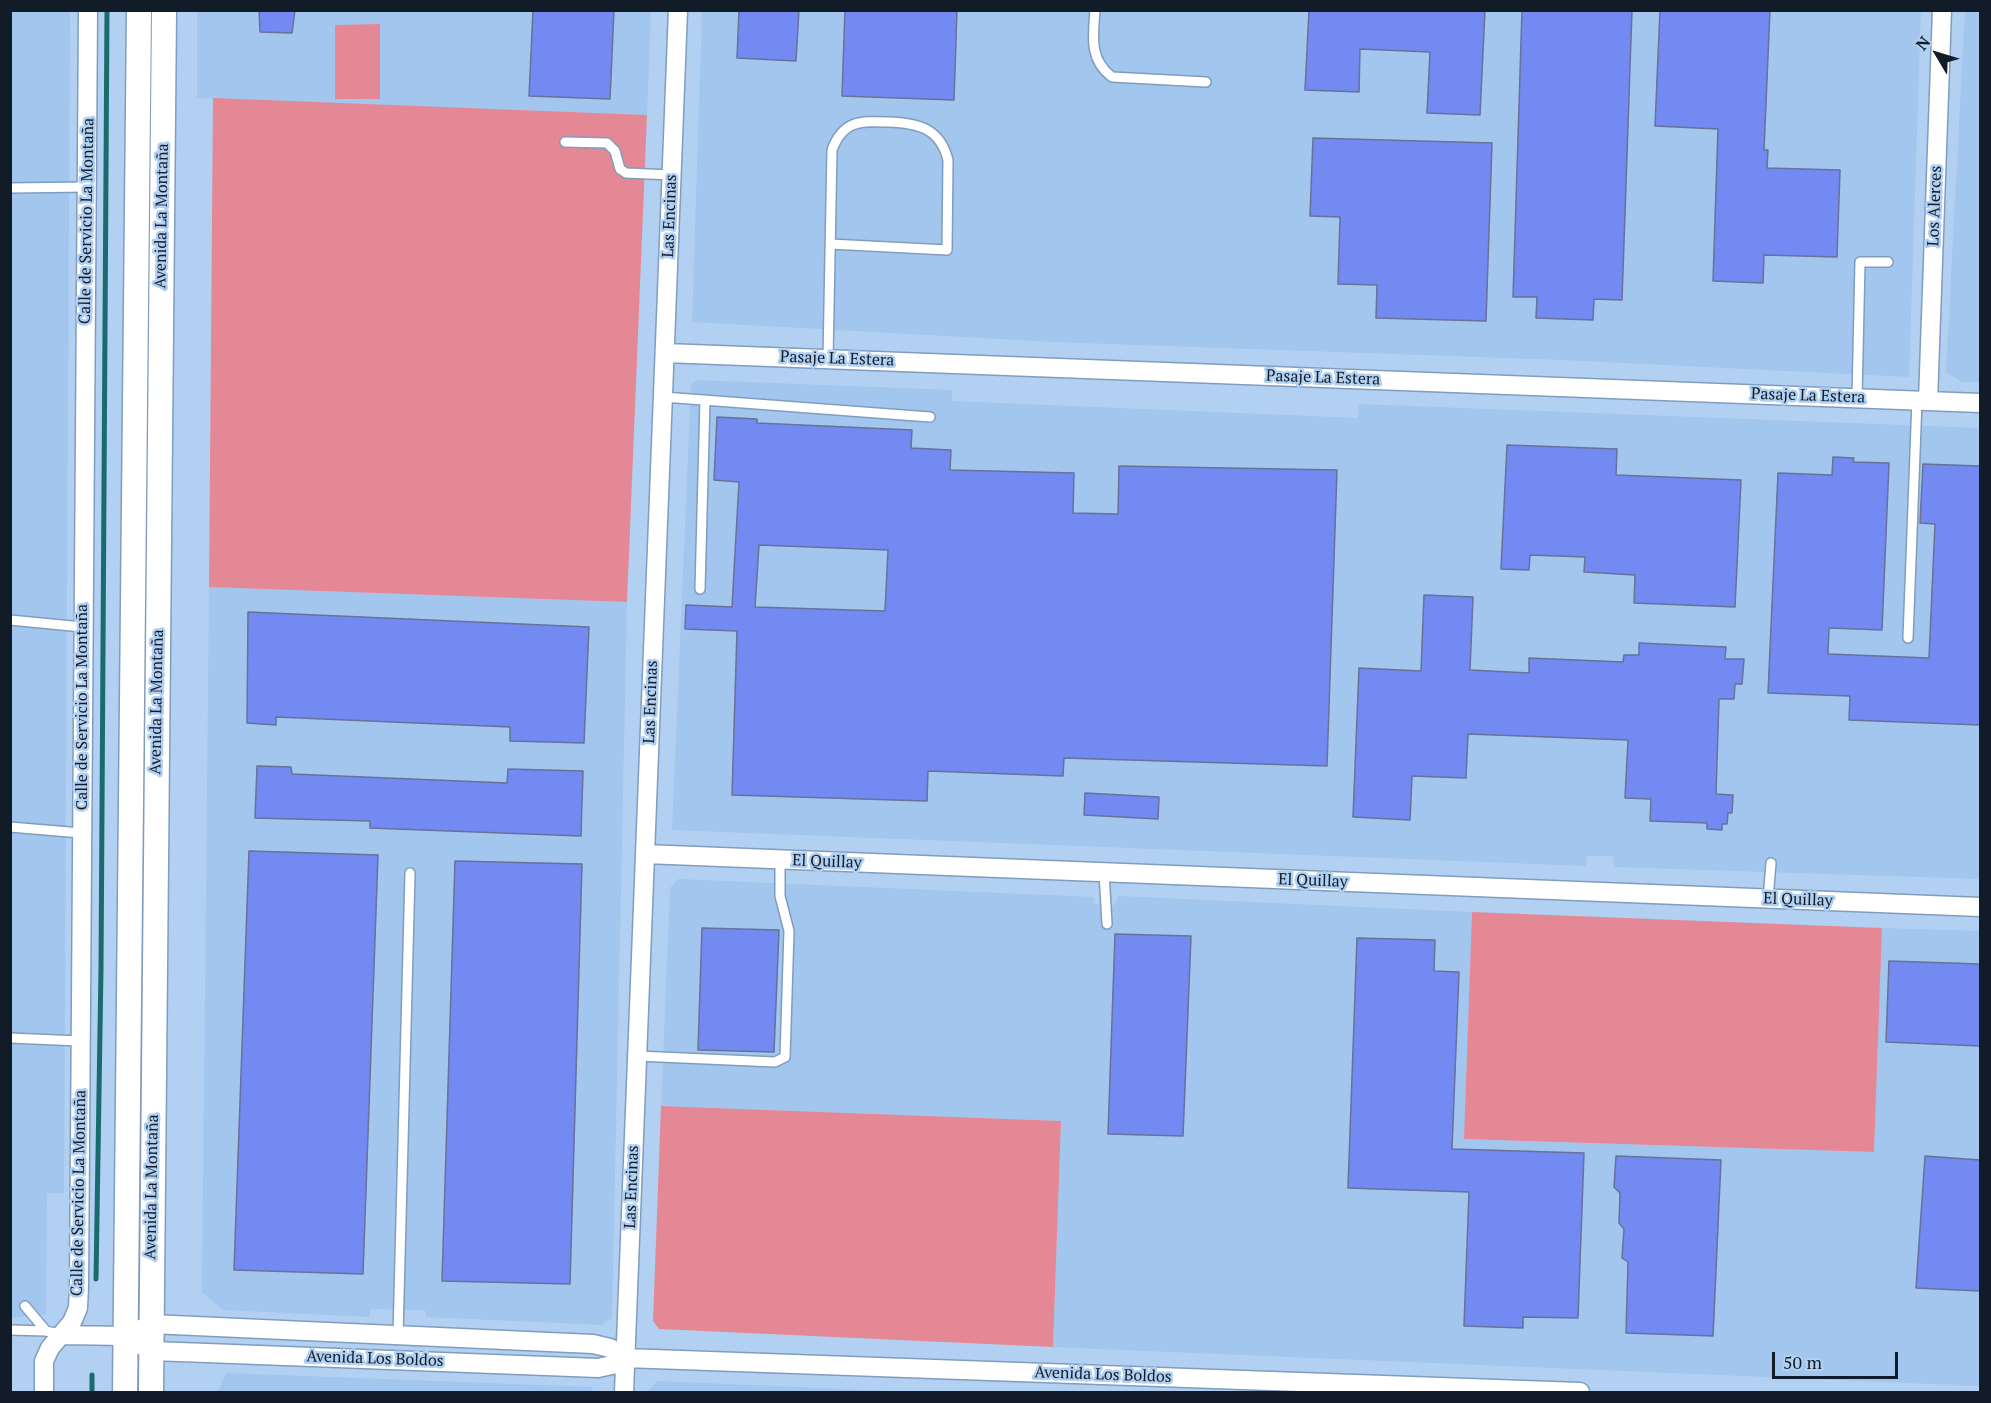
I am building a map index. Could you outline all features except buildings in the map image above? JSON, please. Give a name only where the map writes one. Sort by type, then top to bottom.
[{"type":"main road","name":"Avenida La Montaña","points":[[125,1392],[139,10]]},
{"type":"main road","name":"Avenida La Montaña","points":[[151,1392],[164,10]]},
{"type":"street","name":"Calle de Servicio La Montaña","points":[[44,1392],[44,1361],[54,1333],[78,1308],[88,10]]},
{"type":"street","name":"Las Encinas","points":[[624,1392],[678,10]]},
{"type":"street","name":"Los Alerces","points":[[1923,401],[1942,10]]},
{"type":"street","name":"Pasaje La Estera","points":[[665,353],[1980,403]]},
{"type":"street","name":"El Quillay","points":[[645,854],[1980,907]]},
{"type":"street","name":"Avenida Los Boldos","points":[[54,1333],[126,1336],[151,1324],[593,1344],[610,1348],[625,1358]]},
{"type":"street","name":"Avenida Los Boldos","points":[[126,1336],[151,1351],[598,1368],[612,1365],[625,1358],[1580,1392]]},
{"type":"lane","points":[[1095,10],[1093,46],[1097,61],[1112,77],[1206,82]]},
{"type":"lane","points":[[828,359],[830,244],[832,150],[840,135],[861,121],[912,122],[933,133],[945,150],[948,160],[947,250],[830,244]]},
{"type":"lane","points":[[565,142],[607,143],[615,151],[620,169],[626,173],[672,174]]},
{"type":"lane","points":[[10,188],[87,187]]},
{"type":"lane","points":[[1857,398],[1860,262],[1888,262]]},
{"type":"lane","points":[[663,397],[930,417]]},
{"type":"lane","points":[[700,589],[705,400]]},
{"type":"lane","points":[[1908,638],[1923,401]]},
{"type":"lane","points":[[10,620],[82,627]]},
{"type":"lane","points":[[10,827],[81,833]]},
{"type":"lane","points":[[637,1056],[775,1062],[785,1057],[789,931],[780,896],[780,860]]},
{"type":"lane","points":[[1768,899],[1771,863]]},
{"type":"lane","points":[[1104,872],[1107,924]]},
{"type":"lane","points":[[398,1335],[410,873]]},
{"type":"lane","points":[[10,1038],[80,1041]]},
{"type":"lane","points":[[25,1306],[54,1333]]},
{"type":"lane","points":[[10,1330],[54,1333]]},
{"type":"shaded area","points":[[70,10],[64,1193],[47,1193],[46,1315],[11,1318],[10,11]]},
{"type":"shaded area","points":[[197,11],[651,11],[647,115],[197,98]]},
{"type":"shaded area","points":[[702,11],[1921,11],[1909,377],[1563,360],[1054,342],[692,322]]},
{"type":"shaded area","points":[[1965,11],[1980,11],[1980,382],[1962,382],[1946,372]]},
{"type":"shaded area","points":[[380,24],[380,99],[335,99],[335,25]]},
{"type":"shaded area","points":[[213,98],[647,115],[627,602],[209,587]]},
{"type":"shaded area","points":[[696,380],[952,390],[952,401],[1358,418],[1359,404],[1980,428],[1980,879],[1615,867],[1613,856],[1587,856],[1586,866],[672,830],[691,385]]},
{"type":"shaded area","points":[[209,587],[627,602],[612,1318],[602,1325],[426,1317],[425,1310],[371,1309],[369,1317],[223,1310],[202,1292]]},
{"type":"shaded area","points":[[678,879],[1093,897],[1094,904],[1115,905],[1118,896],[1472,912],[1465,1139],[1874,1152],[1882,928],[1980,931],[1980,1386],[1053,1347],[1061,1121],[661,1106],[670,888]]},
{"type":"shaded area","points":[[1472,912],[1882,928],[1874,1152],[1464,1139]]},
{"type":"shaded area","points":[[661,1106],[1061,1121],[1053,1347],[659,1329],[653,1321]]},
{"type":"shaded area","points":[[226,1373],[591,1387],[594,1392],[218,1392]]},
{"type":"shaded area","points":[[657,1381],[915,1392],[647,1392]]},
{"type":"waterway","points":[[96,1279],[101,969],[107,10]]},
{"type":"waterway","points":[[92,1375],[92,1392]]}]
